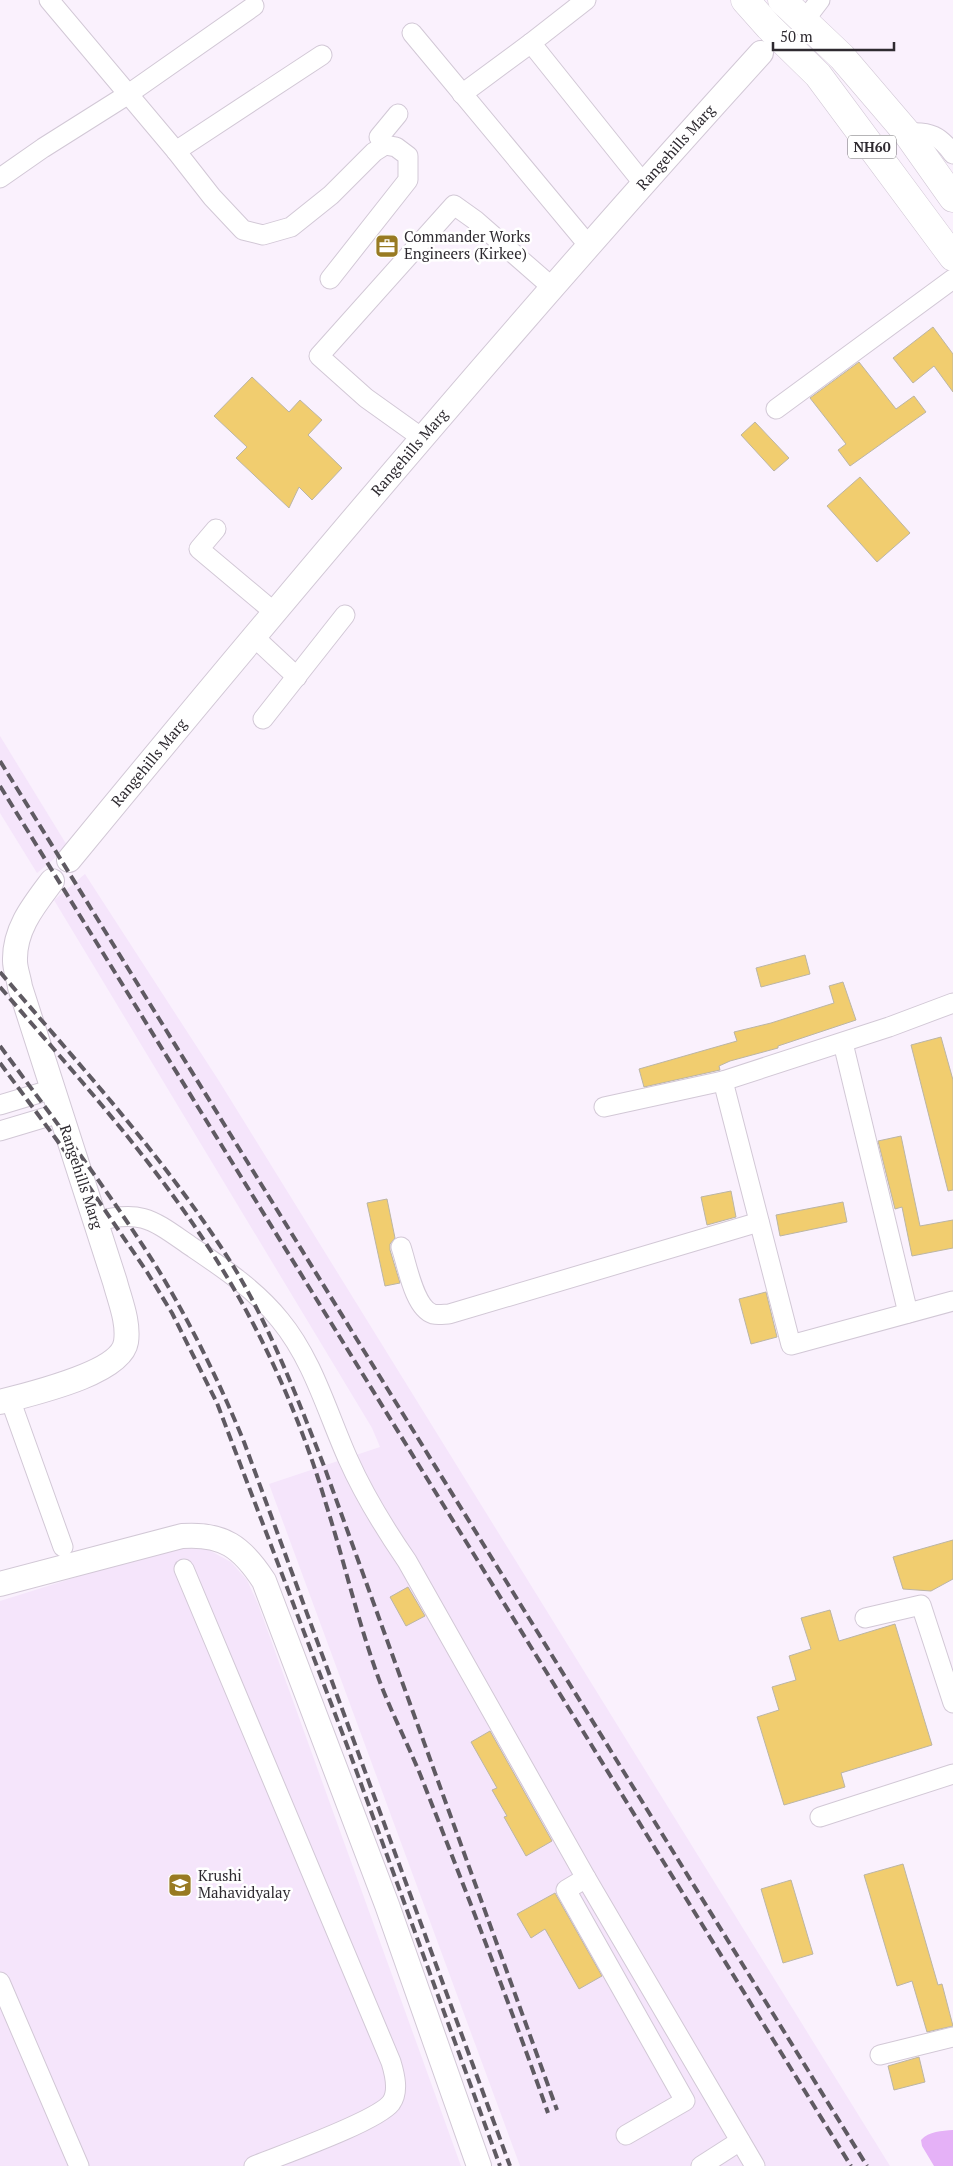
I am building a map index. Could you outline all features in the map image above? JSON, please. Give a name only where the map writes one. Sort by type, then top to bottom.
[{"type":"highway","name":"NH60","points":[[745,0],[772,40],[818,74],[953,257]]},
{"type":"highway","name":"NH60","points":[[792,7],[842,57],[907,133],[953,198]]},
{"type":"main road","name":"Rangehills Marg","points":[[69,860],[274,612],[422,438],[554,288],[642,183],[772,40],[792,7]]},
{"type":"main road","name":"Rangehills Marg","points":[[5,1401],[103,1369],[119,1358],[126,1343],[126,1325],[95,1222],[20,987],[8,963],[18,935],[32,908],[52,881]]},
{"type":"main road","points":[[0,1584],[182,1536],[202,1535],[220,1540],[236,1549],[252,1562],[264,1581],[380,1887],[479,2166]]},
{"type":"street","points":[[49,0],[176,151],[212,197],[243,230],[263,235],[291,227],[331,195],[374,152],[386,145]]},
{"type":"street","points":[[462,94],[532,43],[586,0]]},
{"type":"street","points":[[792,7],[820,0]]},
{"type":"street","points":[[0,178],[127,94],[254,6]]},
{"type":"street","points":[[412,33],[589,246]]},
{"type":"street","points":[[532,43],[642,183]]},
{"type":"street","points":[[176,151],[322,55]]},
{"type":"street","points":[[330,279],[408,180],[408,156],[396,147],[386,145],[379,137],[398,114]]},
{"type":"street","points":[[907,133],[923,132],[934,136],[947,145],[953,154]]},
{"type":"street","points":[[422,438],[366,398],[318,356],[454,205],[475,220],[554,288]]},
{"type":"street","points":[[776,409],[953,279]]},
{"type":"street","points":[[216,528],[199,549],[274,612]]},
{"type":"street","points":[[263,719],[345,615]]},
{"type":"street","points":[[254,637],[297,677]]},
{"type":"street","points":[[604,1107],[723,1081],[843,1043],[953,1003]]},
{"type":"street","points":[[843,1043],[908,1314]]},
{"type":"street","points":[[723,1081],[790,1345],[953,1301]]},
{"type":"street","points":[[0,1105],[53,1089]]},
{"type":"street","points":[[0,1131],[60,1113]]},
{"type":"street","points":[[95,1222],[117,1216],[134,1215],[160,1224],[252,1291],[279,1319],[300,1348],[349,1462],[388,1535],[407,1561],[586,1878],[755,2166]]},
{"type":"street","points":[[402,1247],[422,1307],[434,1314],[450,1314],[759,1222]]},
{"type":"street","points":[[5,1401],[63,1547]]},
{"type":"street","points":[[184,1568],[246,1720],[392,2062],[396,2081],[391,2103],[374,2117],[254,2166]]},
{"type":"street","points":[[865,1618],[921,1605],[953,1703]]},
{"type":"street","points":[[820,1817],[953,1774]]},
{"type":"street","points":[[586,1878],[566,1890],[685,2101],[626,2135]]},
{"type":"street","points":[[0,1982],[79,2166]]},
{"type":"street","points":[[880,2055],[953,2037]]},
{"type":"street","points":[[701,2166],[740,2141]]},
{"type":"shaded area","points":[[0,736],[68,847],[37,873],[0,813]]},
{"type":"shaded area","points":[[85,874],[219,1081],[890,2166],[520,2166],[269,1484],[380,1447],[372,1428],[54,900]]},
{"type":"shaded area","name":"Krushi Mahavidyalay","points":[[181,1547],[207,1549],[231,1562],[247,1580],[258,1604],[461,2166],[0,2166],[0,1601],[137,1558]]},
{"type":"shaded area","points":[[953,2130],[953,2166],[934,2166],[922,2146],[921,2140],[932,2133]]},
{"type":"building","points":[[933,327],[953,354],[953,392],[934,366],[913,383],[893,358]]},
{"type":"building","points":[[859,362],[896,409],[914,396],[926,412],[850,466],[838,450],[846,444],[810,398]]},
{"type":"building","points":[[252,377],[289,412],[300,400],[322,420],[308,435],[342,468],[312,500],[299,487],[289,508],[236,458],[247,447],[214,416]]},
{"type":"building","points":[[755,422],[789,458],[774,471],[741,435]]},
{"type":"building","points":[[860,477],[910,533],[877,562],[827,506]]},
{"type":"building","points":[[805,955],[810,974],[761,987],[756,968]]},
{"type":"building","points":[[843,982],[856,1020],[778,1046],[778,1048],[730,1061],[719,1066],[720,1070],[644,1087],[639,1069],[737,1041],[734,1032],[771,1023],[834,1003],[829,986]]},
{"type":"building","points":[[941,1037],[953,1080],[953,1190],[948,1191],[911,1045]]},
{"type":"building","points":[[901,1136],[920,1226],[953,1220],[953,1248],[912,1256],[902,1207],[895,1209],[878,1141]]},
{"type":"building","points":[[731,1191],[736,1217],[707,1225],[701,1197]]},
{"type":"building","points":[[387,1199],[395,1238],[390,1244],[390,1250],[400,1283],[385,1286],[367,1203]]},
{"type":"building","points":[[843,1202],[847,1222],[780,1236],[776,1215]]},
{"type":"building","points":[[766,1292],[777,1337],[751,1344],[739,1299]]},
{"type":"building","points":[[953,1540],[953,1579],[931,1591],[903,1589],[893,1557]]},
{"type":"building","points":[[408,1587],[425,1616],[406,1626],[390,1597]]},
{"type":"building","points":[[830,1610],[839,1641],[895,1624],[932,1745],[841,1773],[845,1787],[784,1805],[757,1717],[779,1710],[772,1687],[796,1680],[789,1656],[811,1649],[801,1618]]},
{"type":"building","points":[[490,1731],[552,1841],[526,1856],[504,1817],[507,1816],[492,1790],[497,1788],[471,1742]]},
{"type":"building","points":[[903,1864],[938,1985],[942,1984],[953,2026],[927,2032],[912,1981],[897,1986],[864,1875]]},
{"type":"building","points":[[791,1880],[813,1954],[783,1963],[761,1889]]},
{"type":"building","points":[[555,1893],[602,1976],[579,1989],[545,1929],[531,1938],[517,1914]]},
{"type":"building","points":[[919,2057],[925,2082],[894,2090],[888,2066]]},
{"type":"railway","points":[[0,761],[867,2166]]},
{"type":"railway","points":[[0,786],[851,2166]]},
{"type":"railway","points":[[0,972],[123,1116],[182,1191],[235,1269],[261,1317],[284,1366],[324,1466],[557,2110]]},
{"type":"railway","points":[[0,987],[120,1127],[176,1200],[227,1277],[271,1359],[307,1445],[377,1674],[420,1774],[453,1858],[502,1985],[548,2113]]},
{"type":"railway","points":[[0,1046],[100,1182],[156,1266],[192,1330],[224,1397],[244,1442],[510,2166]]},
{"type":"railway","points":[[0,1063],[62,1147],[147,1272],[172,1313],[217,1403],[348,1748],[500,2166]]},
{"type":"place","name":"Commander Works Engineers (Kirkee)","points":[[387,246]]},
{"type":"place","name":"Krushi Mahavidyalay","points":[[180,1885]]}]
